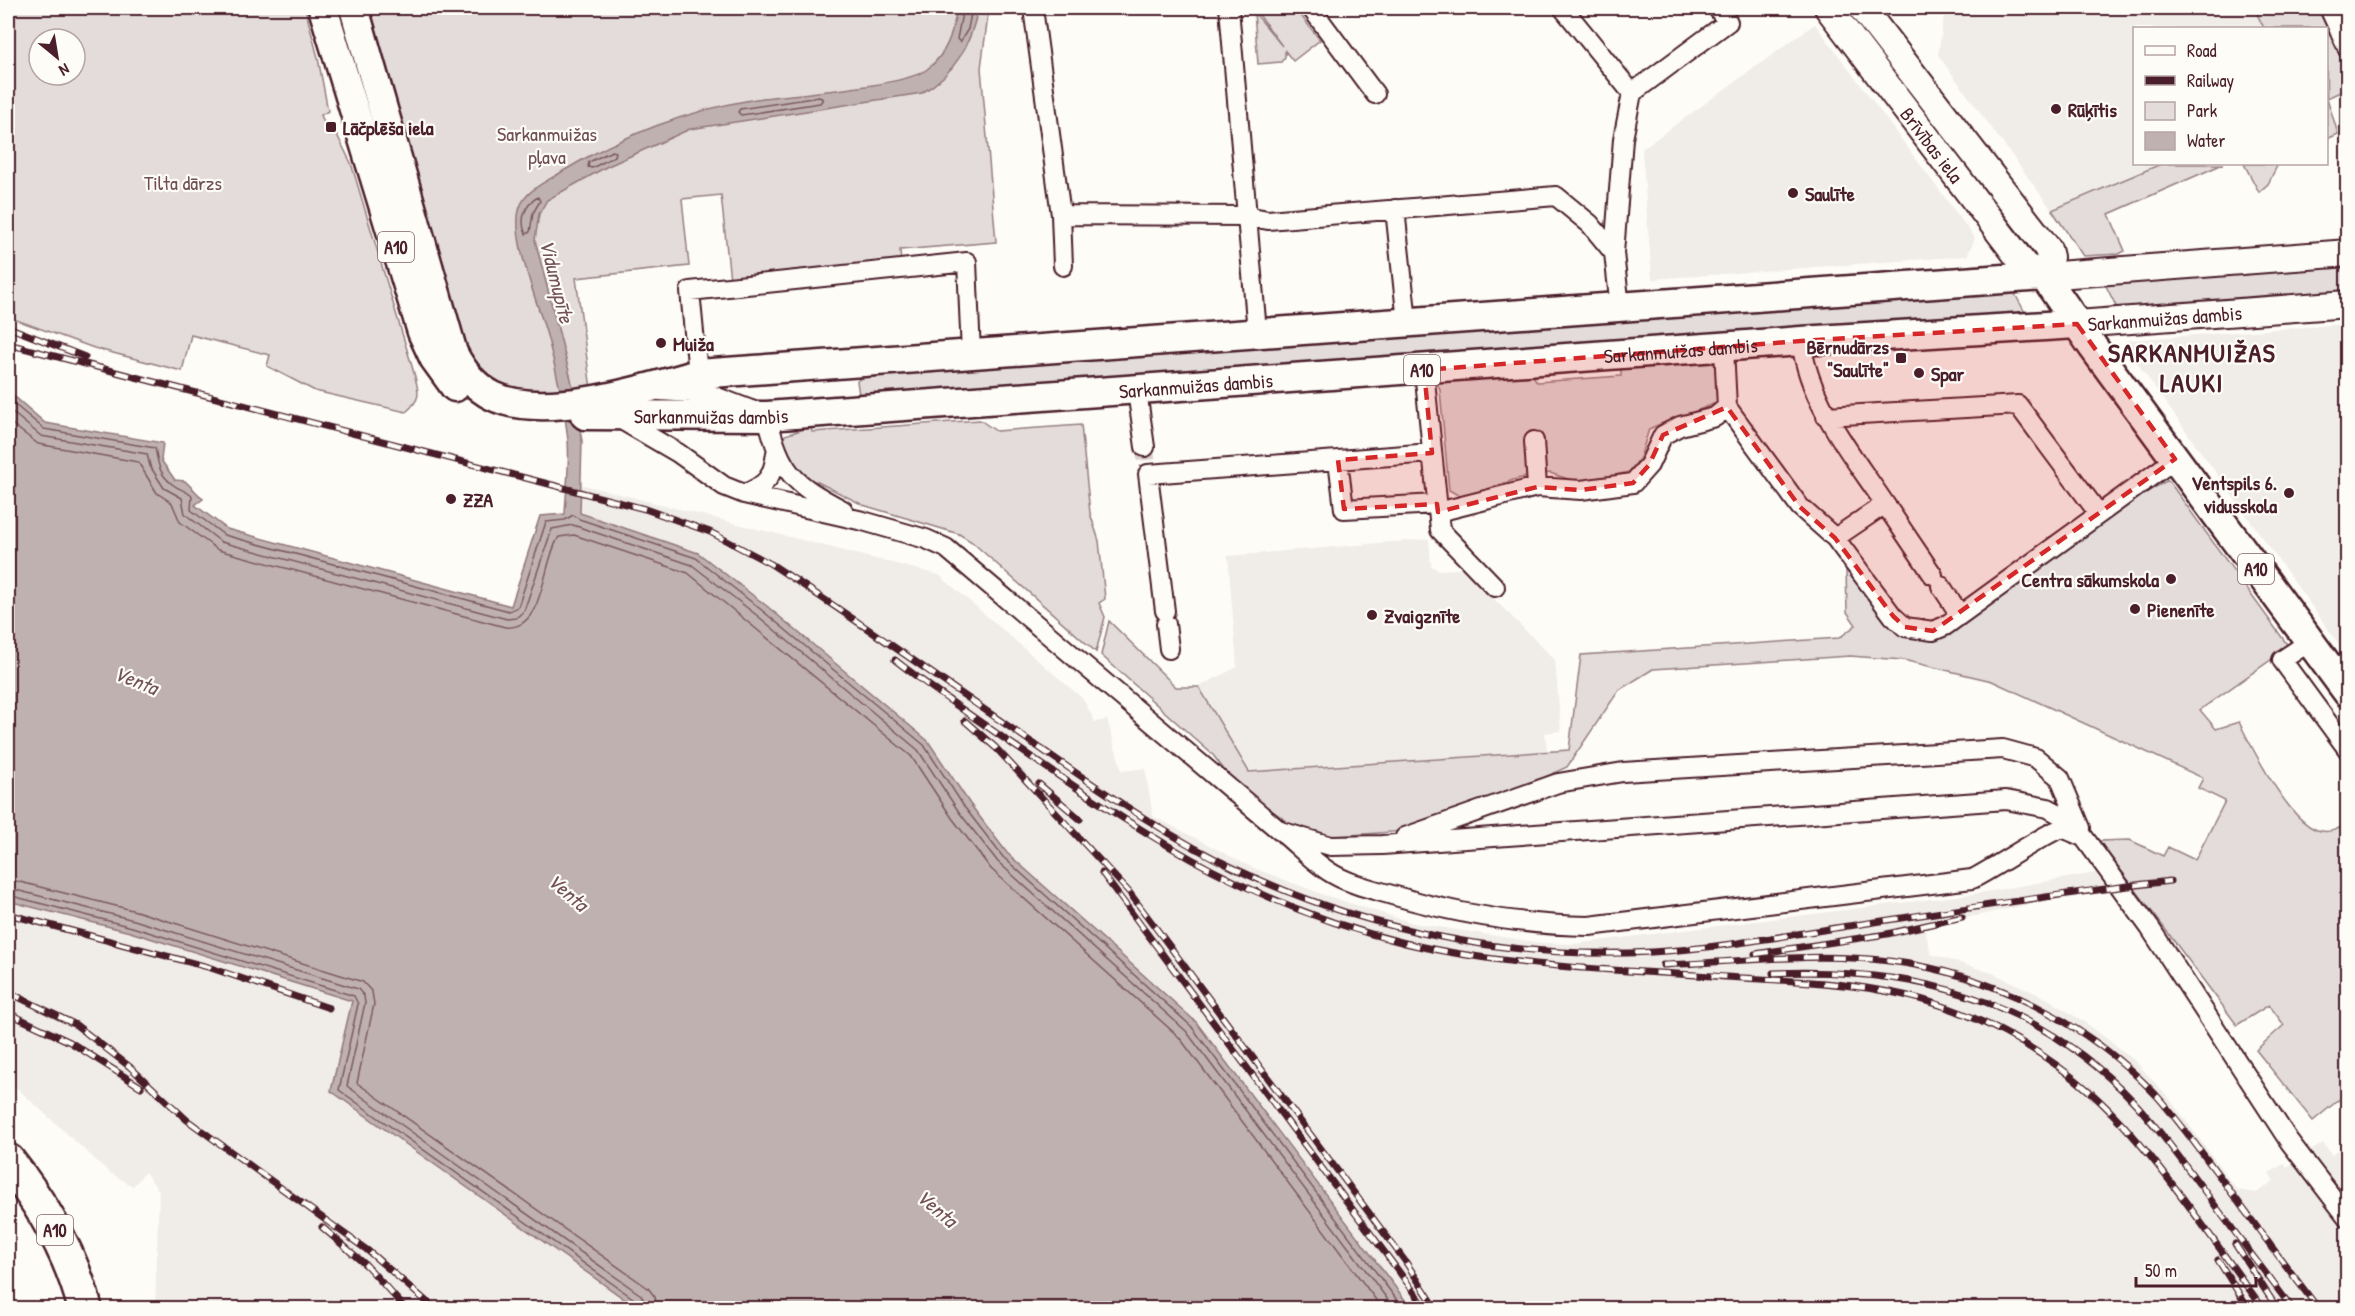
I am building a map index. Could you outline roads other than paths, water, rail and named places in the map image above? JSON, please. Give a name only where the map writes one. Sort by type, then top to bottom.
[{"type":"highway","name":"A10","points":[[8,1161],[53,1227],[69,1261],[85,1308]]},
{"type":"main road","name":"Sarkanmuižas dambis","points":[[323,8],[422,332],[434,358],[452,384],[468,400],[488,411],[514,418],[544,412],[599,409],[767,416],[2348,304]]},
{"type":"main road","name":"Sarkanmuižas dambis","points":[[354,8],[453,353],[461,368],[474,383],[494,396],[544,412]]},
{"type":"main road","name":"Brīvības iela","points":[[1863,8],[2048,249],[2050,257],[2044,276]]},
{"type":"main road","name":"Brīvības iela","points":[[1840,11],[2025,266],[2044,276],[2175,459],[2348,693]]},
{"type":"main road","name":"Sarkanmuižas dambis","points":[[599,409],[642,390],[698,374],[2348,253]]},
{"type":"street","points":[[1034,8],[1060,215],[1063,266]]},
{"type":"street","points":[[1229,8],[1257,332]]},
{"type":"street","points":[[1311,8],[1375,94]]},
{"type":"street","points":[[1563,8],[1632,93]]},
{"type":"street","points":[[1620,308],[1614,253],[1623,140],[1632,93],[1728,22],[1717,8]]},
{"type":"street","points":[[2329,8],[2345,37]]},
{"type":"street","points":[[1060,215],[1246,216],[1269,220],[1556,196],[1590,224],[1614,253]]},
{"type":"street","points":[[1395,209],[1407,322]]},
{"type":"street","points":[[698,374],[690,291],[967,262],[971,354]]},
{"type":"street","points":[[1801,341],[1804,362],[1826,417],[1960,615]]},
{"type":"street","points":[[1724,348],[1727,407],[1800,507],[1835,538],[1893,616],[1905,627],[1933,631],[1960,615],[2175,459]]},
{"type":"street","points":[[1424,370],[1440,530],[1495,587]]},
{"type":"street","points":[[642,390],[709,394],[767,416],[776,453],[790,475],[812,494],[863,521]]},
{"type":"street","points":[[1137,391],[1169,649]]},
{"type":"street","points":[[1826,417],[2018,405],[2099,514]]},
{"type":"street","points":[[1338,460],[1344,509],[1437,508],[1537,487],[1581,490],[1633,483],[1649,465],[1663,435],[1680,426],[1715,417],[1727,407]]},
{"type":"street","points":[[599,409],[678,453],[724,486],[744,494],[863,521],[926,539],[954,554],[1329,872],[1364,887],[1418,903],[1491,919],[1589,926],[1972,879],[1994,869],[2051,832],[2063,829],[2085,838]]},
{"type":"street","points":[[1534,441],[1537,487]]},
{"type":"street","points":[[744,494],[759,488],[773,473],[776,453]]},
{"type":"street","points":[[1146,461],[1338,460],[1432,453]]},
{"type":"street","points":[[1835,538],[1886,504]]},
{"type":"street","points":[[2309,642],[2282,660],[2348,750]]},
{"type":"street","points":[[1382,845],[1558,783],[1623,772],[2003,749],[2036,758],[2060,778],[2085,838]]},
{"type":"street","points":[[1280,831],[1331,846],[1382,845],[2006,800],[2048,807],[2072,821],[2085,838],[2150,928],[2289,1141],[2348,1218]]},
{"type":"water","name":"Venta","points":[[957,8],[978,8],[971,34],[960,57],[952,67],[934,85],[922,93],[690,129],[606,167],[547,200],[539,214],[535,240],[571,379],[582,441],[580,513],[698,553],[768,607],[928,741],[970,804],[1007,853],[1196,1022],[1411,1308],[637,1308],[331,1091],[352,1001],[130,932],[8,901],[8,391],[45,423],[163,443],[161,460],[175,480],[185,481],[203,499],[195,505],[227,529],[511,606],[540,516],[565,514],[569,459],[567,429],[558,379],[522,255],[518,220],[523,201],[540,185],[587,157],[657,125],[706,110],[756,99],[845,89],[913,76],[926,70],[944,50],[951,34]]},
{"type":"tunnel","points":[[1145,447],[1146,460]]},
{"type":"railway","points":[[8,327],[85,357]]},
{"type":"railway","points":[[8,344],[645,509],[710,532],[771,564],[1160,828],[1213,858],[1289,892],[1389,925],[1493,946],[1546,951],[1652,952],[1728,944],[2012,901],[2170,881]]},
{"type":"railway","points":[[895,660],[1037,761],[1168,846],[1257,892],[1353,929],[1447,952],[1531,963],[1861,987],[1936,1004],[1991,1026],[2018,1040],[2067,1073],[2114,1115],[2159,1167],[2263,1308]]},
{"type":"railway","points":[[965,721],[996,748],[1129,892],[1405,1261],[1436,1308]]},
{"type":"railway","points":[[1039,784],[1080,819]]},
{"type":"railway","points":[[1102,873],[1426,1308]]},
{"type":"railway","points":[[8,914],[208,967],[329,1008]]},
{"type":"railway","points":[[1755,954],[1887,934],[1962,917]]},
{"type":"railway","points":[[1663,965],[1833,957],[1889,961],[1926,967],[1963,977],[1999,989],[2034,1005],[2099,1045],[2156,1095],[2318,1308]]},
{"type":"railway","points":[[1773,973],[1875,976],[1923,984],[1970,996],[2014,1014],[2056,1038],[2097,1067],[2144,1113],[2292,1308]]},
{"type":"railway","points":[[8,992],[76,1025],[130,1067],[187,1120],[367,1250],[434,1308]]},
{"type":"railway","points":[[8,1013],[70,1042],[141,1087]]},
{"type":"railway","points":[[322,1227],[367,1266],[405,1308]]},
{"type":"railway","points":[[2235,1244],[2277,1308]]},
{"type":"railway","points":[[2218,1260],[2248,1308]]},
{"type":"place","name":"Rūķītis","points":[[2056,109]]},
{"type":"place","name":"Lāčplēša iela","points":[[331,127]]},
{"type":"place","name":"Saulīte","points":[[1793,193]]},
{"type":"place","name":"Muiža","points":[[661,343]]},
{"type":"place","name":"Bērnudārzs \"Saulīte\"","points":[[1901,358]]},
{"type":"place","name":"Spar","points":[[1919,373]]},
{"type":"place","name":"Ventspils 6. vidusskola","points":[[2289,493]]},
{"type":"place","name":"ZZA","points":[[451,499]]},
{"type":"place","name":"Centra sākumskola","points":[[2171,579]]},
{"type":"place","name":"Pienenīte","points":[[2135,609]]},
{"type":"place","name":"Zvaigznīte","points":[[1372,615]]},
{"type":"district","name":"SARKANMUIŽAS LAUKI","points":[[2192,367]]},
{"type":"park label","name":"Sarkanmuižas pļava","points":[[547,144]]},
{"type":"park label","name":"Tilta dārzs","points":[[183,182]]},
{"type":"water label","name":"Vidumupīte","points":[[557,281]]}]
